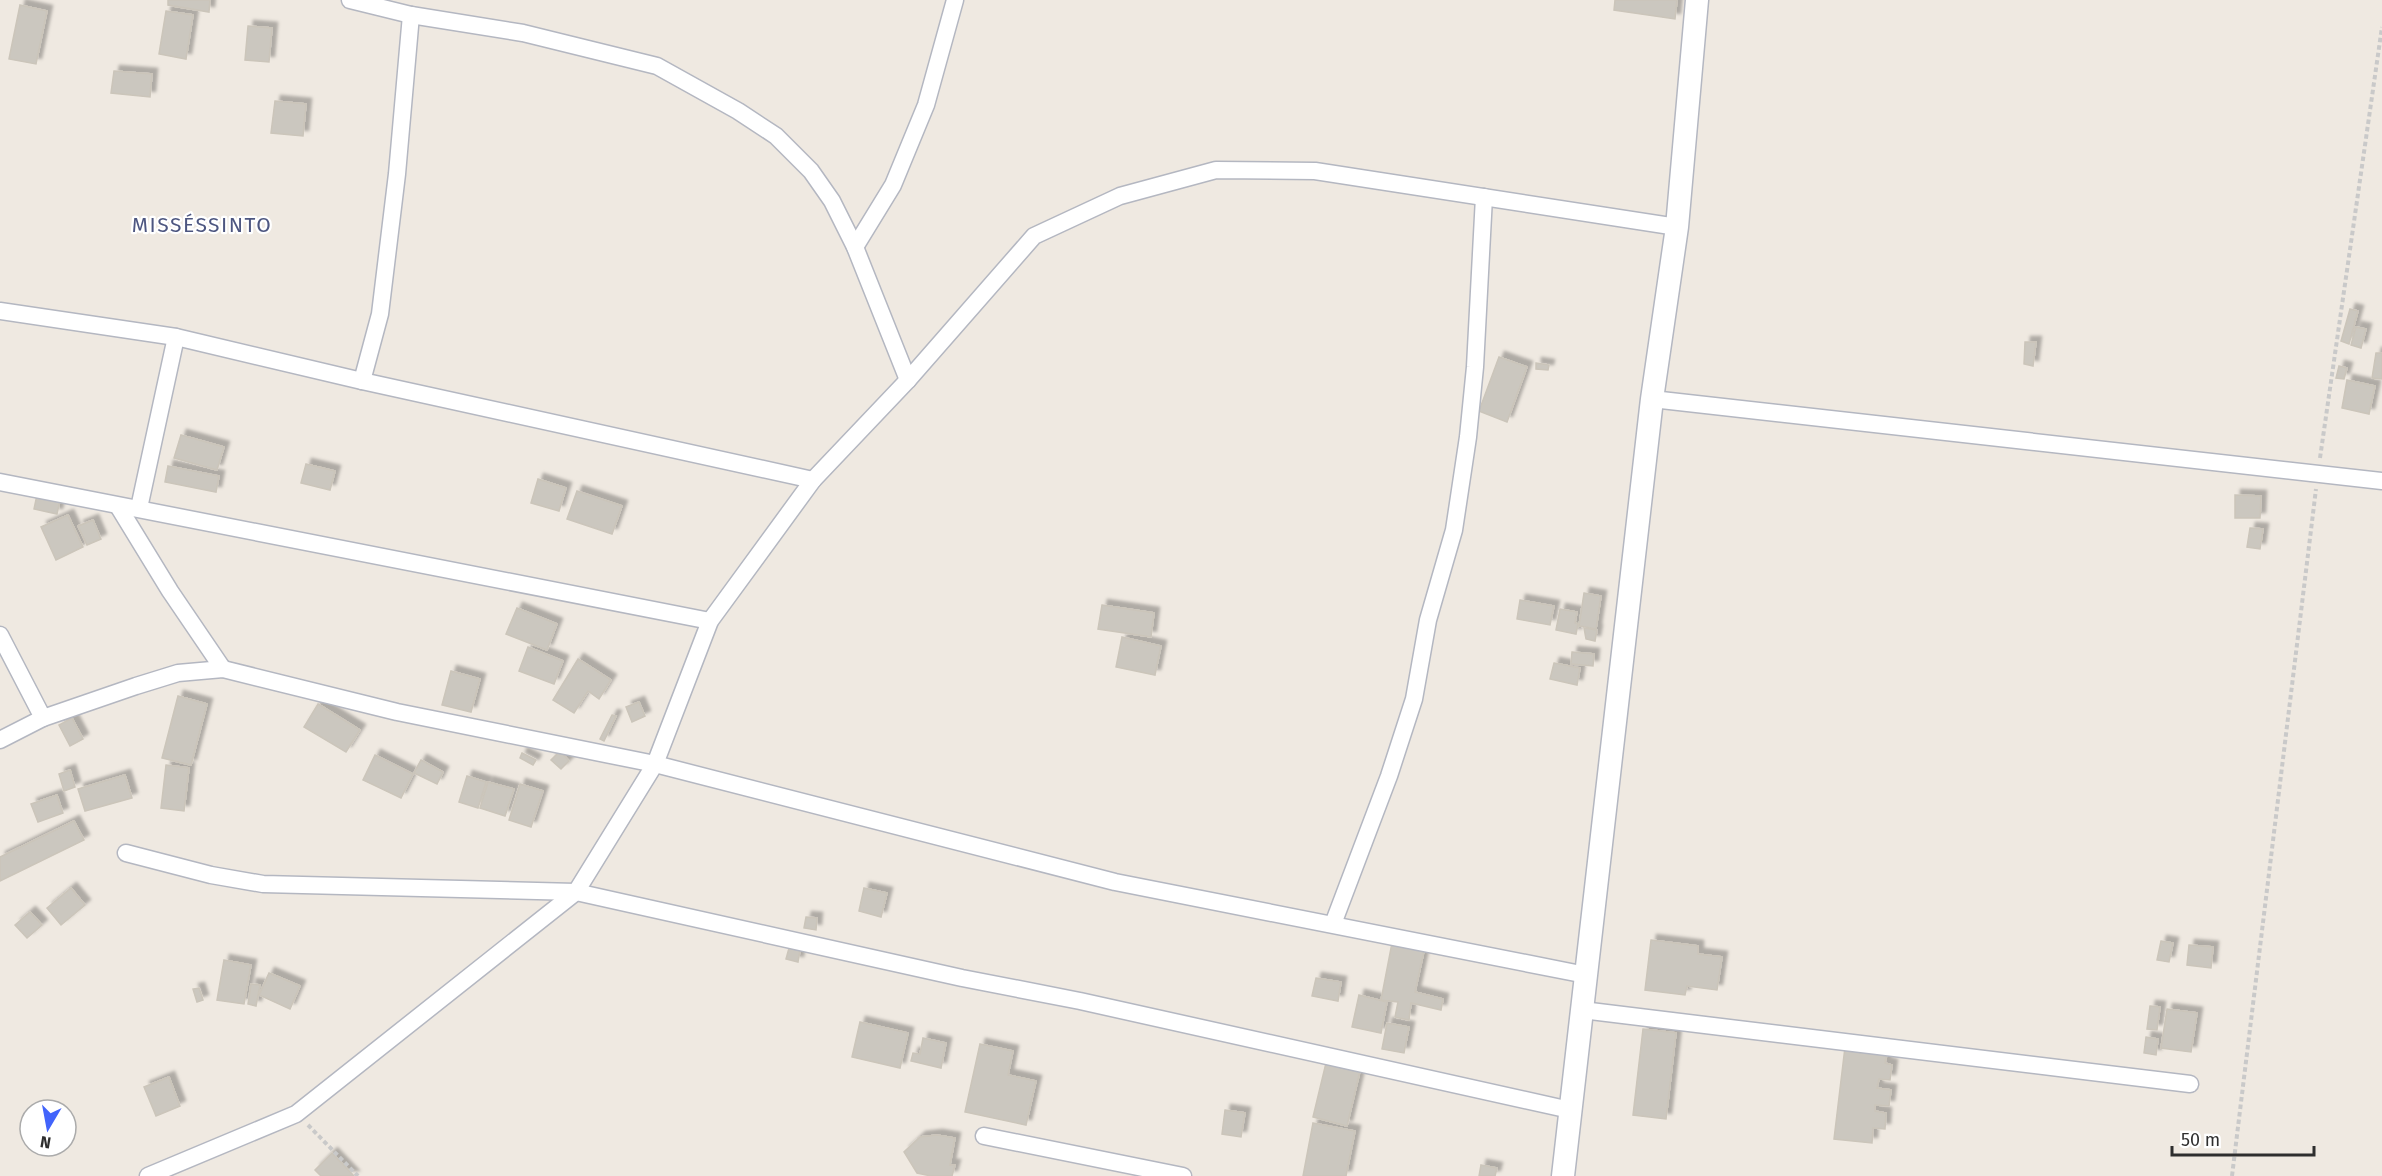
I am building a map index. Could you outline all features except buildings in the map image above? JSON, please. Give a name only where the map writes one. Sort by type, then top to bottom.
[{"type":"street","points":[[350,0],[411,15],[523,33],[657,66],[738,111],[776,136],[811,171],[832,201],[855,247],[908,380]]},
{"type":"street","points":[[855,247],[893,185],[926,105],[955,0]]},
{"type":"street","points":[[1563,1176],[1652,399],[1677,227],[1697,0]]},
{"type":"street","points":[[362,381],[380,314],[397,174],[411,15]]},
{"type":"street","points":[[148,1176],[296,1114],[576,892],[655,764],[711,621],[813,480],[908,380],[1034,236],[1120,196],[1216,170],[1315,171],[1677,227]]},
{"type":"street","points":[[1333,924],[1389,776],[1414,699],[1428,620],[1454,530],[1468,437],[1475,367],[1484,196]]},
{"type":"street","points":[[0,311],[176,337],[362,381],[813,480]]},
{"type":"street","points":[[139,508],[176,337]]},
{"type":"street","points":[[1652,399],[2382,481]]},
{"type":"street","points":[[0,482],[711,621]]},
{"type":"street","points":[[118,506],[170,591],[223,669]]},
{"type":"street","points":[[0,635],[43,718]]},
{"type":"street","points":[[0,740],[43,718],[178,673],[223,669],[398,712],[655,764],[1115,882],[1586,975]]},
{"type":"street","points":[[126,853],[211,875],[263,884],[576,892],[1570,1110]]},
{"type":"street","points":[[1582,1010],[2190,1084]]},
{"type":"street","points":[[984,1136],[1183,1176]]},
{"type":"path","points":[[2232,1176],[2318,474],[2382,27]]},
{"type":"path","points":[[296,1114],[358,1176]]},
{"type":"district","name":"MISSÉSSINTO","points":[[202,225]]}]
